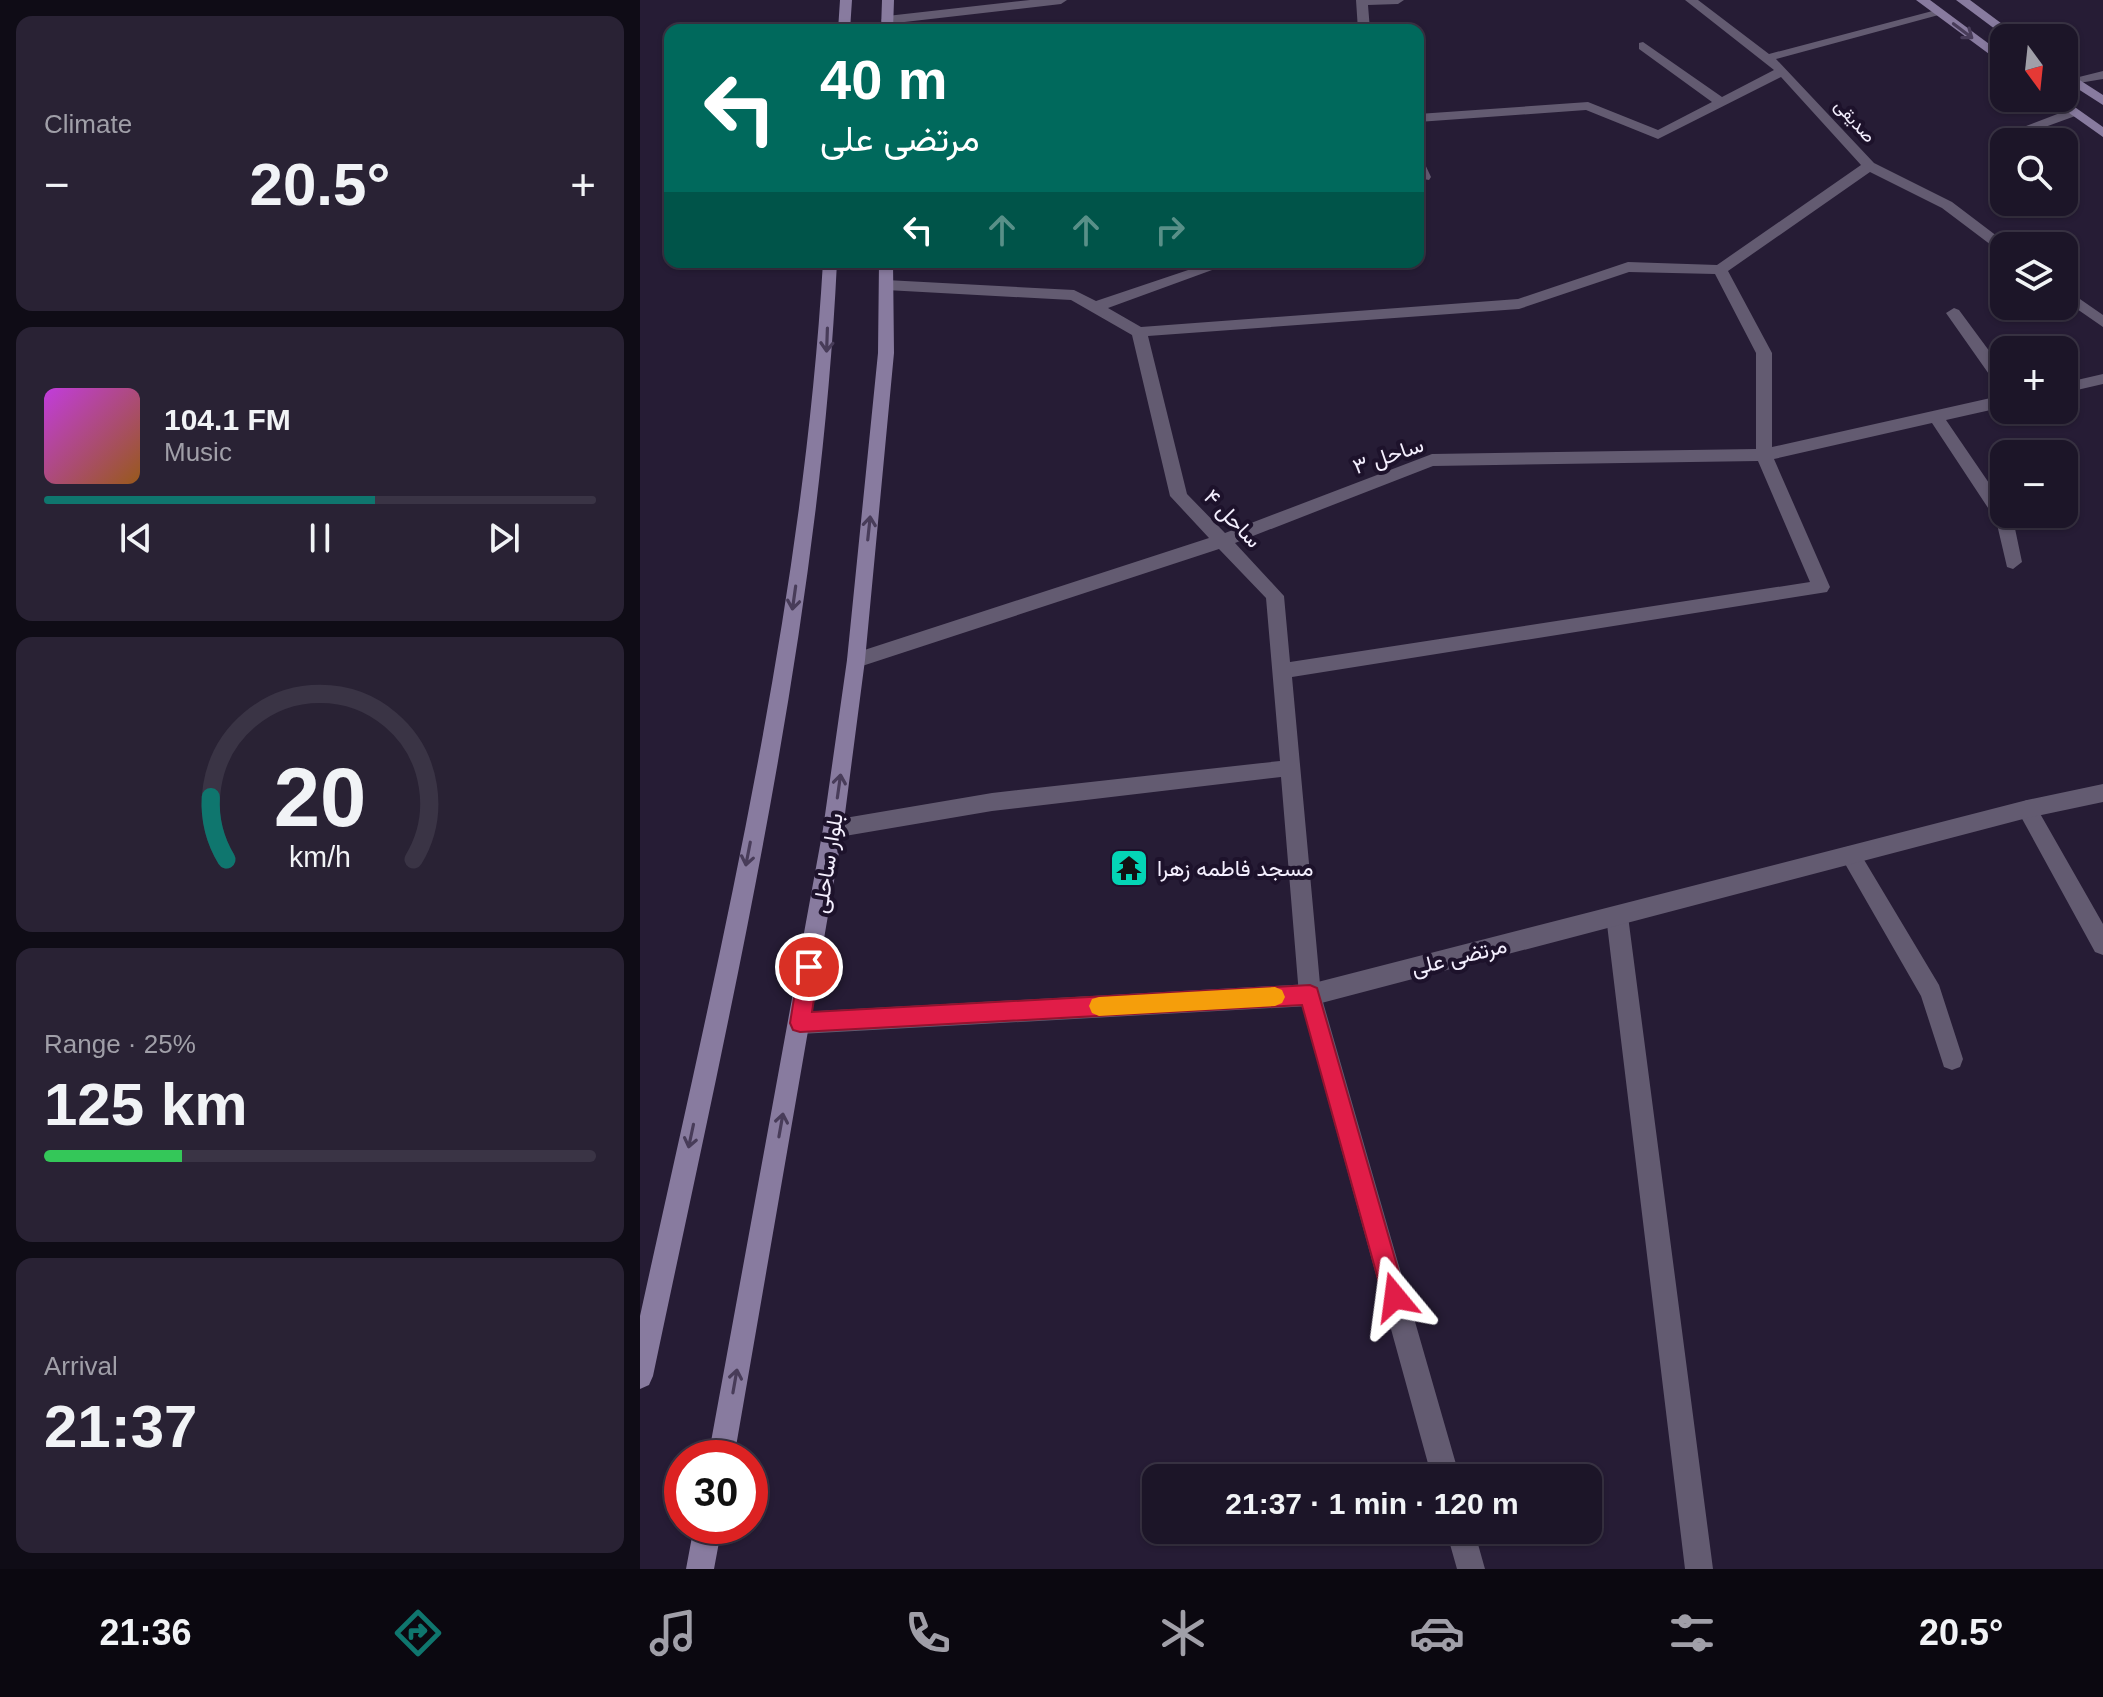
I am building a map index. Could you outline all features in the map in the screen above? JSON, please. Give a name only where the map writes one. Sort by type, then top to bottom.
[{"type":"main road","points":[[844,24],[846,0]]},
{"type":"main road","points":[[887,24],[888,0]]},
{"type":"main road","points":[[1922,0],[1990,50]]},
{"type":"main road","points":[[1962,0],[1995,24]]},
{"type":"main road","points":[[2078,84],[2103,101]]},
{"type":"main road","points":[[2073,112],[2103,133]]},
{"type":"main road","points":[[640,1376],[714,1029],[783,680],[827,361],[830,268]]},
{"type":"main road","name":"بلوار ساحلی","points":[[724,1440],[833,829],[856,660],[886,353],[886,268]]},
{"type":"main road","points":[[700,1569],[705,1544]]},
{"type":"street","points":[[894,24],[1061,0]]},
{"type":"street","points":[[1364,24],[1362,1],[1398,0]]},
{"type":"street","name":"صدیقی","points":[[1691,0],[1783,71],[1869,166],[1947,205],[1990,237]]},
{"type":"street","points":[[1767,58],[1940,13]]},
{"type":"street","points":[[1643,46],[1721,103]]},
{"type":"street","points":[[1424,118],[1588,106],[1658,135],[1783,71]]},
{"type":"street","points":[[2078,76],[2103,75]]},
{"type":"street","points":[[2029,128],[2073,112]]},
{"type":"street","points":[[886,285],[1074,295],[1139,332],[1519,304],[1628,267],[1720,270],[1869,166]]},
{"type":"street","points":[[1094,307],[1209,268]]},
{"type":"street","points":[[1281,671],[1821,587],[1764,455],[1764,353],[1720,270]]},
{"type":"street","points":[[2078,303],[2103,322]]},
{"type":"street","points":[[1954,313],[1990,363]]},
{"type":"street","name":"ساحل ۴","points":[[1139,332],[1179,496],[1275,596],[1310,995],[1442,1464]]},
{"type":"street","points":[[2078,385],[2103,379]]},
{"type":"street","name":"ساحل ۳","points":[[856,660],[1222,541],[1432,460],[1764,455],[1990,404]]},
{"type":"street","points":[[1936,417],[2004,519],[2013,562]]},
{"type":"street","points":[[833,829],[992,802],[1290,768]]},
{"type":"street","name":"مرتضی علی","points":[[800,1023],[1310,995],[2027,809],[2103,793]]},
{"type":"street","points":[[2027,809],[2103,945]]},
{"type":"street","points":[[1850,855],[1931,992],[1952,1059]]},
{"type":"street","points":[[1617,916],[1699,1569]]},
{"type":"street","points":[[1464,1544],[1471,1569]]},
{"type":"slow traffic","points":[[1099,1006],[1275,997]]},
{"type":"place","name":"مسجد فاطمه زهرا","points":[[1129,868]]},
{"type":"route","points":[[809,967],[800,1023],[1310,995],[1395,1297]]}]
